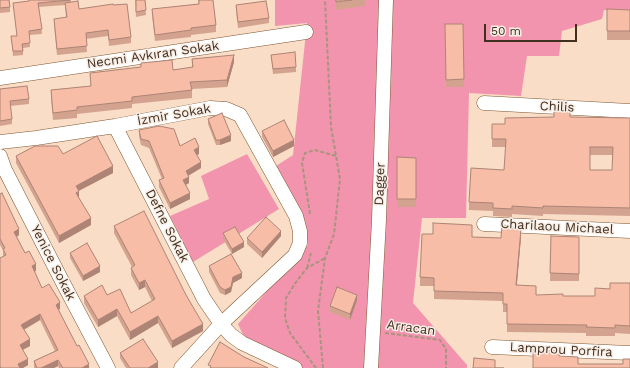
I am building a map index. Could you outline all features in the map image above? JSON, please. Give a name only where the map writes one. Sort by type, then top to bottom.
[{"type":"street","name":"Dagger","points":[[371,368],[374,332],[382,138],[386,0]]},
{"type":"street","name":"Necmi Avkıran Sokak","points":[[0,78],[306,32]]},
{"type":"street","name":"Chilis","points":[[484,103],[630,111]]},
{"type":"street","name":"İzmir Sokak","points":[[0,142],[115,126],[210,108],[226,109],[240,115],[296,216],[301,237],[299,250],[295,255],[221,324]]},
{"type":"street","name":"Defne Sokak","points":[[115,126],[204,299],[221,324],[230,335],[242,343],[295,368]]},
{"type":"street","name":"Yenice Sokak","points":[[0,156],[5,170],[60,279],[108,368]]},
{"type":"street","name":"Charilaou Michael","points":[[484,224],[630,231]]},
{"type":"street","points":[[181,368],[221,324]]},
{"type":"street","name":"Lamprou Porfira","points":[[492,347],[630,353]]},
{"type":"path","points":[[323,368],[318,311],[325,258],[334,234],[340,179],[331,127],[325,0]]},
{"type":"path","points":[[311,218],[302,163],[305,152],[315,150],[336,156]]},
{"type":"path","points":[[307,268],[313,246]]},
{"type":"path","points":[[316,368],[290,333],[285,318],[286,298],[307,268],[325,258]]},
{"type":"path","name":"Arracan","points":[[374,332],[440,340],[446,349],[446,368]]},
{"type":"shaded area","points":[[275,0],[630,0],[630,12],[604,10],[602,19],[562,31],[559,56],[527,56],[521,96],[469,93],[466,218],[422,218],[413,303],[467,365],[467,368],[302,368],[246,341],[238,324],[308,245],[305,222],[276,166],[293,155],[307,23],[275,26]]},
{"type":"shaded area","points":[[247,154],[279,209],[193,262],[170,216],[209,199],[201,176]]},
{"type":"building","points":[[0,0],[9,0],[10,7],[0,8]]},
{"type":"building","points":[[29,0],[70,0],[38,3],[42,29],[29,31],[30,43],[22,44],[23,51],[13,51],[11,36],[17,36],[13,3]]},
{"type":"building","points":[[136,0],[145,0],[146,10],[136,12]]},
{"type":"building","points":[[199,0],[213,0],[216,25],[155,35],[152,9],[199,4]]},
{"type":"building","points":[[336,0],[352,0],[336,2]]},
{"type":"building","points":[[78,1],[79,9],[113,4],[127,4],[131,37],[109,40],[108,30],[86,33],[87,46],[57,49],[54,19],[67,17],[65,3]]},
{"type":"building","points":[[266,1],[269,18],[238,22],[236,5]]},
{"type":"building","points":[[607,9],[630,10],[630,31],[607,31]]},
{"type":"building","points":[[445,24],[463,24],[464,79],[446,80]]},
{"type":"building","points":[[295,52],[296,67],[273,69],[271,55]]},
{"type":"building","points":[[234,55],[227,80],[190,82],[192,90],[132,97],[132,101],[77,107],[77,110],[53,113],[51,90],[91,86],[90,73],[141,67],[141,63],[172,60],[173,70],[193,67],[192,59]]},
{"type":"building","points":[[27,86],[29,99],[10,101],[12,119],[0,121],[0,89]]},
{"type":"building","points":[[570,109],[570,117],[630,118],[630,208],[543,206],[543,208],[512,206],[512,209],[493,208],[493,203],[469,202],[471,168],[504,170],[506,139],[492,139],[492,124],[505,124],[505,118],[554,117],[554,110]],"holes":[[[590,147],[613,147],[612,170],[590,170]]]},
{"type":"building","points":[[222,113],[231,135],[220,140],[216,140],[208,119]]},
{"type":"building","points":[[284,120],[294,140],[273,151],[262,131]]},
{"type":"building","points":[[159,126],[174,129],[180,146],[195,138],[199,147],[194,150],[201,162],[186,171],[189,177],[183,180],[190,193],[170,203],[159,180],[164,178],[149,141],[141,139],[139,130]]},
{"type":"building","points":[[97,136],[113,166],[76,186],[79,191],[76,193],[91,218],[59,236],[16,156],[35,146],[58,146],[63,154]]},
{"type":"building","points":[[397,157],[416,158],[416,199],[397,199]]},
{"type":"building","points":[[2,193],[19,229],[14,232],[25,253],[29,251],[36,264],[32,266],[42,288],[49,284],[60,302],[56,305],[77,346],[79,345],[89,364],[82,368],[63,368],[58,360],[41,368],[37,368],[34,361],[58,350],[40,314],[21,325],[30,339],[20,345],[28,359],[18,364],[20,368],[1,368],[0,366],[0,258],[6,255],[3,249],[5,248],[0,239],[0,194]]},
{"type":"building","points":[[144,211],[186,295],[203,324],[172,341],[158,316],[130,332],[117,309],[98,320],[84,296],[102,285],[107,295],[120,289],[131,313],[155,299],[145,280],[139,283],[131,268],[135,265],[114,226]]},
{"type":"building","points":[[266,217],[281,231],[262,252],[247,238]]},
{"type":"building","points":[[433,223],[472,225],[472,237],[501,238],[502,225],[521,229],[516,285],[536,286],[536,295],[563,294],[563,296],[595,296],[595,288],[610,289],[610,283],[630,283],[630,326],[615,325],[615,328],[586,327],[587,325],[507,324],[507,304],[503,304],[503,293],[434,291],[434,278],[420,277],[422,234],[433,234]]},
{"type":"building","points":[[235,227],[244,242],[232,249],[223,233]]},
{"type":"building","points":[[551,236],[579,237],[579,274],[550,273]]},
{"type":"building","points":[[87,243],[100,266],[83,276],[70,253]]},
{"type":"building","points":[[231,254],[242,273],[233,277],[231,287],[225,290],[220,287],[209,266]]},
{"type":"building","points":[[337,287],[357,295],[350,314],[330,306]]},
{"type":"building","points":[[143,339],[158,362],[148,368],[130,368],[120,353]]},
{"type":"building","points":[[220,342],[244,357],[268,368],[210,368],[211,366],[208,365]]},
{"type":"building","points":[[533,350],[559,351],[559,356],[578,357],[578,364],[623,364],[623,359],[630,359],[630,368],[533,368]]},
{"type":"building","points":[[474,358],[495,360],[495,368],[473,368]]}]
